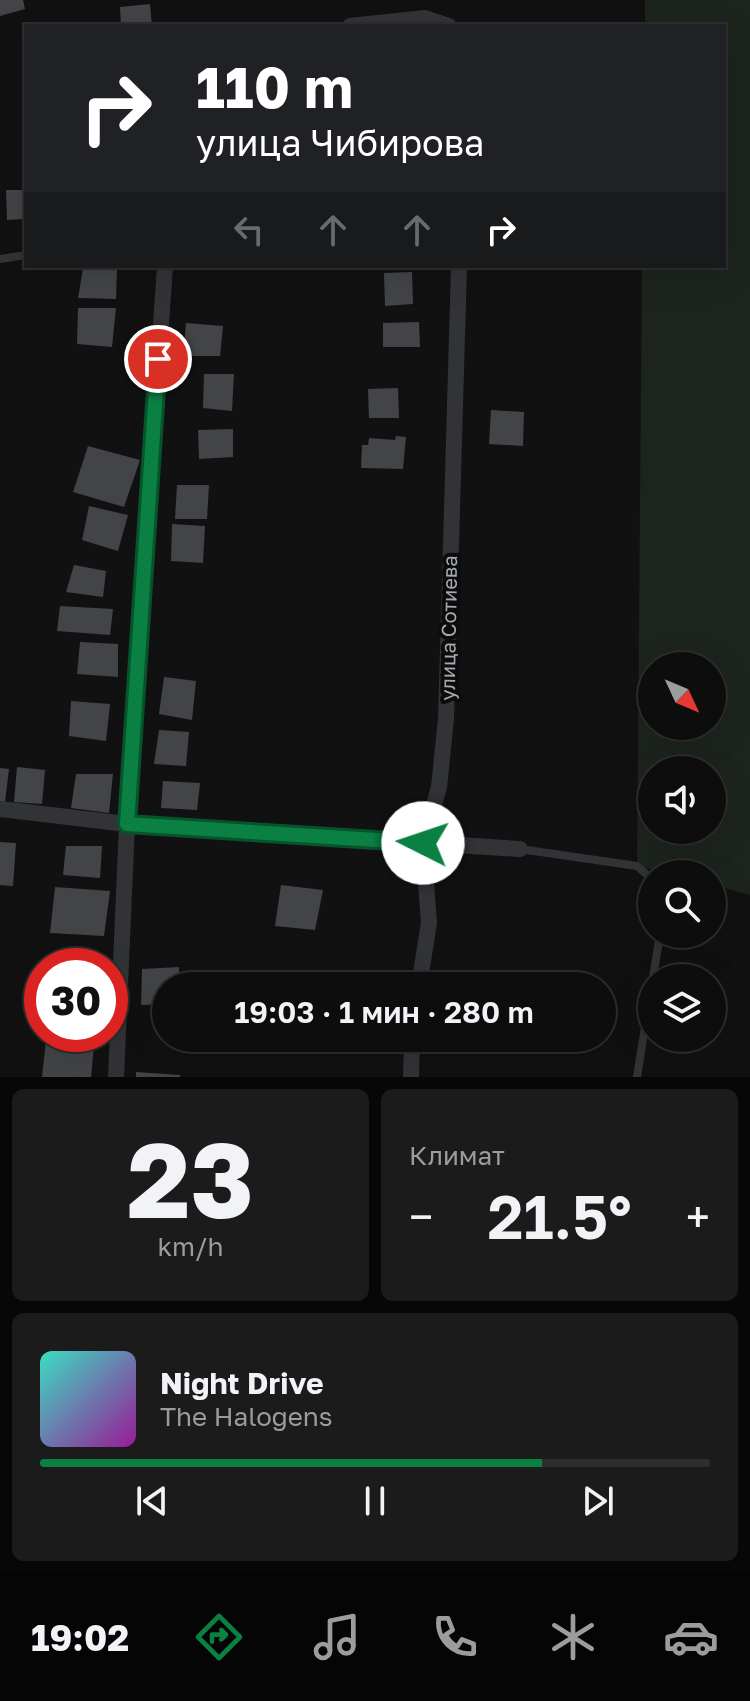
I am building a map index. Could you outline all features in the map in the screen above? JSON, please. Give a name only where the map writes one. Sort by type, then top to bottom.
[{"type":"street","points":[[369,24],[425,18],[443,24]]},
{"type":"street","points":[[116,1077],[127,824],[165,268]]},
{"type":"street","name":"улица Сотиева","points":[[421,972],[429,923],[423,843],[439,787],[446,719],[459,268]]},
{"type":"street","points":[[0,809],[127,824],[520,849]]},
{"type":"street","points":[[411,1077],[412,1052]]},
{"type":"lane","points":[[0,259],[24,255]]},
{"type":"lane","points":[[520,849],[638,867]]},
{"type":"lane","points":[[637,1077],[641,1052]]},
{"type":"shaded area","points":[[645,0],[750,0],[750,895],[726,889],[726,860],[638,860],[637,866],[638,740],[726,740],[726,652],[639,652],[642,268],[726,268],[726,24],[645,24]]},
{"type":"building","points":[[0,0],[23,0],[25,9],[0,16]]},
{"type":"building","points":[[150,4],[152,24],[121,24],[120,7]]},
{"type":"building","points":[[6,190],[24,190],[24,219],[7,220]]},
{"type":"building","points":[[83,268],[117,269],[116,299],[78,298]]},
{"type":"building","points":[[412,272],[413,304],[385,306],[384,273]]},
{"type":"building","points":[[78,308],[116,308],[112,347],[77,344]]},
{"type":"building","points":[[419,322],[420,347],[383,347],[383,323]]},
{"type":"building","points":[[186,323],[223,326],[220,356],[183,356]]},
{"type":"building","points":[[204,374],[234,374],[232,411],[203,408]]},
{"type":"building","points":[[398,388],[399,418],[369,418],[368,389]]},
{"type":"building","points":[[491,410],[524,412],[523,446],[489,444]]},
{"type":"building","points":[[233,429],[233,457],[199,459],[198,430]]},
{"type":"building","points":[[396,436],[406,437],[403,469],[361,468],[362,445],[368,445],[369,438],[395,440]]},
{"type":"building","points":[[88,446],[140,460],[124,507],[73,492]]},
{"type":"building","points":[[177,485],[209,485],[207,519],[175,519]]},
{"type":"building","points":[[89,506],[128,515],[118,551],[82,540]]},
{"type":"building","points":[[172,524],[205,526],[203,563],[171,561]]},
{"type":"building","points":[[74,565],[106,571],[103,597],[66,592]]},
{"type":"building","points":[[60,606],[113,609],[110,635],[57,631]]},
{"type":"building","points":[[80,642],[118,644],[118,677],[77,674]]},
{"type":"building","points":[[164,677],[196,681],[192,720],[159,714]]},
{"type":"building","points":[[71,701],[110,704],[106,741],[69,736]]},
{"type":"building","points":[[159,730],[189,732],[186,766],[154,764]]},
{"type":"building","points":[[17,767],[45,770],[42,804],[14,802]]},
{"type":"building","points":[[0,768],[9,769],[5,802],[0,801]]},
{"type":"building","points":[[76,774],[113,774],[109,813],[71,808]]},
{"type":"building","points":[[163,781],[200,783],[197,810],[161,808]]},
{"type":"building","points":[[0,842],[16,843],[13,886],[0,885]]},
{"type":"building","points":[[66,846],[102,846],[100,878],[63,875]]},
{"type":"building","points":[[281,885],[323,890],[315,930],[275,926]]},
{"type":"building","points":[[55,887],[110,891],[104,936],[50,933]]},
{"type":"building","points":[[179,967],[179,972],[152,972],[152,1005],[141,1005],[142,969]]},
{"type":"building","points":[[45,1052],[93,1052],[91,1077],[42,1077]]},
{"type":"building","points":[[136,1072],[180,1075],[180,1077],[136,1077]]},
{"type":"route","points":[[158,359],[127,824],[423,843]]}]
